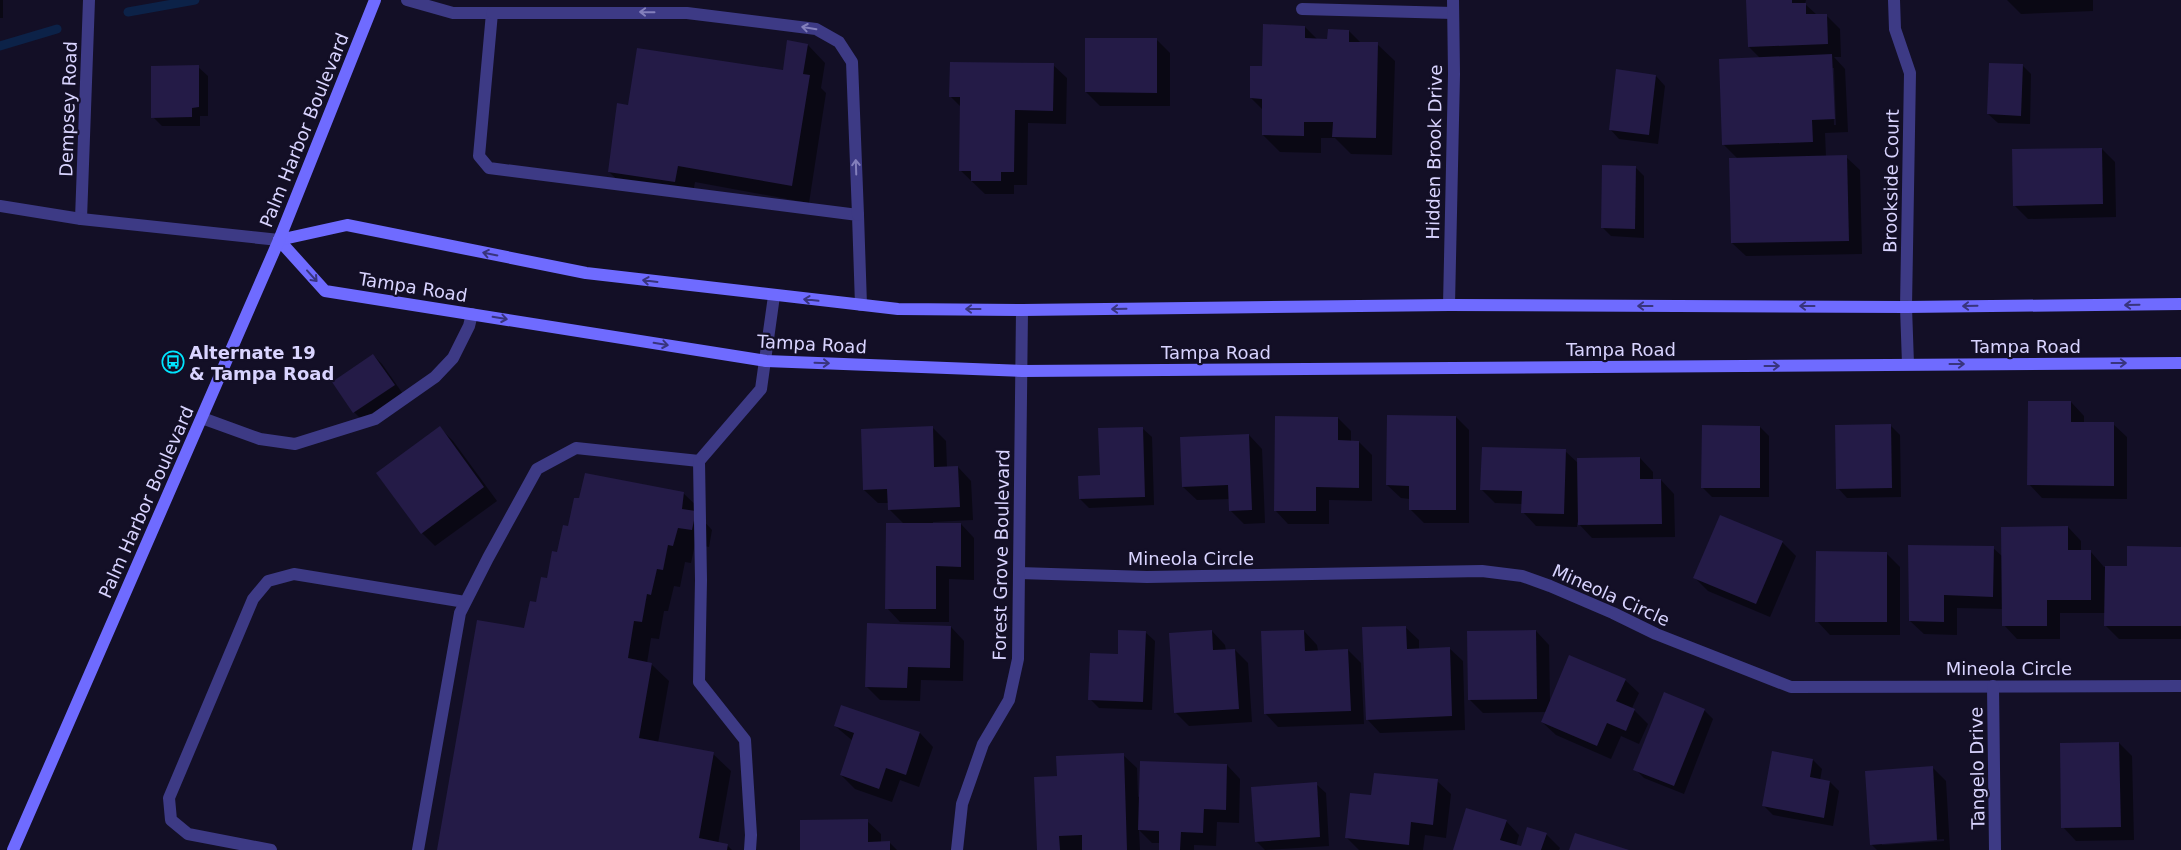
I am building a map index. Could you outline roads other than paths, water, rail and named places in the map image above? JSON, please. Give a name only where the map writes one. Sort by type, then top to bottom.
[{"type":"main road","name":"Palm Harbor Boulevard","points":[[13,850],[279,240],[375,0]]},
{"type":"main road","points":[[279,240],[347,225],[586,273],[898,309],[1022,310],[1449,305],[1906,307],[2181,304]]},
{"type":"main road","name":"Tampa Road","points":[[279,240],[325,291],[766,361],[1022,371],[2181,362]]},
{"type":"street","name":"Dempsey Road","points":[[81,219],[90,0]]},
{"type":"street","points":[[407,0],[453,13],[688,13],[816,29],[839,42],[852,62],[861,305]]},
{"type":"street","name":"Brookside Court","points":[[1894,0],[1895,29],[1910,73],[1906,307],[1908,364]]},
{"type":"street","points":[[1302,9],[1453,6]]},
{"type":"street","name":"Hidden Brook Drive","points":[[1449,305],[1453,6]]},
{"type":"street","points":[[492,13],[479,156],[489,168],[858,215]]},
{"type":"street","points":[[0,206],[81,219],[279,240]]},
{"type":"street","points":[[750,850],[751,835],[746,740],[699,682],[701,580],[699,461],[761,389],[774,296]]},
{"type":"street","name":"Forest Grove Boulevard","points":[[957,850],[962,804],[983,744],[1009,700],[1018,659],[1022,310]]},
{"type":"street","points":[[202,418],[260,439],[295,444],[375,420],[435,377],[453,358],[469,326],[472,314]]},
{"type":"street","points":[[418,850],[460,613],[537,469],[576,448],[699,461]]},
{"type":"street","name":"Mineola Circle","points":[[1019,573],[1147,577],[1482,571],[1522,576],[1613,613],[1656,634],[1791,688],[2181,686]]},
{"type":"street","points":[[271,850],[188,834],[171,820],[169,806],[169,798],[253,599],[268,581],[294,574],[465,602]]},
{"type":"street","name":"Tangelo Drive","points":[[1993,686],[1995,850]]},
{"type":"waterway","points":[[128,12],[195,0]]},
{"type":"waterway","points":[[0,46],[57,29]]},
{"type":"place","name":"Alternate 19 & Tampa Road","points":[[173,362]]}]
